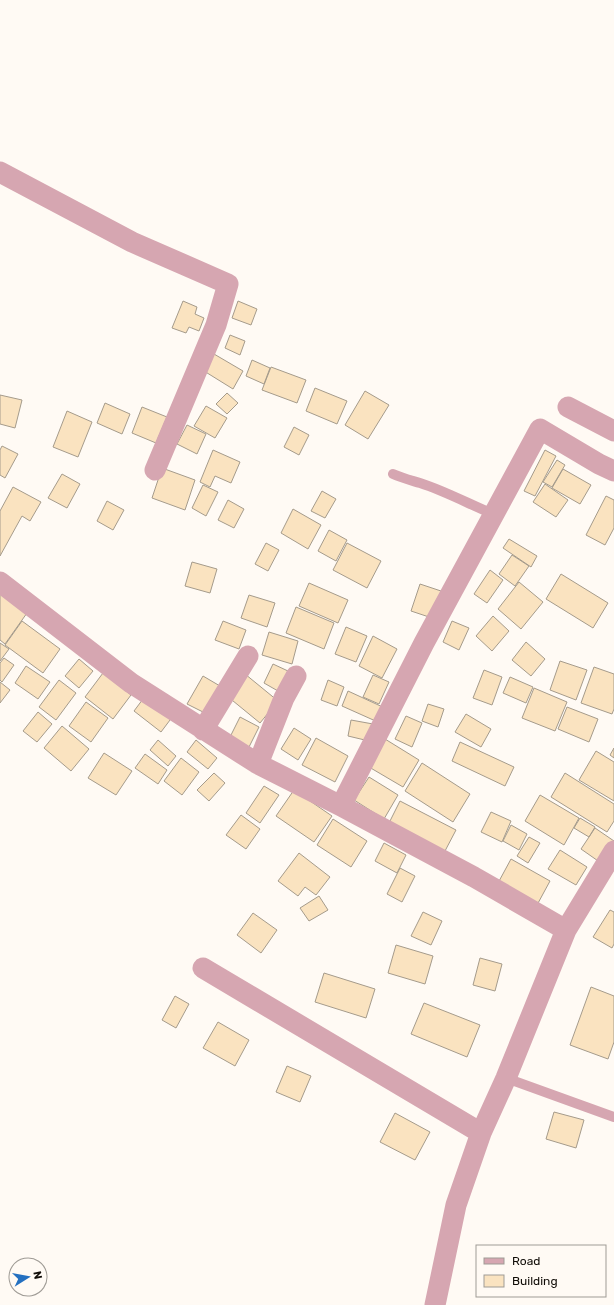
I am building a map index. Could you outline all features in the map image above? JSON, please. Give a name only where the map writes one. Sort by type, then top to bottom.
[{"type":"street","points":[[0,172],[132,242],[228,284],[216,326],[155,470]]},
{"type":"street","points":[[568,407],[614,431]]},
{"type":"street","points":[[341,806],[424,643],[540,429],[599,464],[614,471]]},
{"type":"street","points":[[0,582],[131,683],[258,764],[341,806],[474,877],[566,930]]},
{"type":"street","points":[[203,730],[248,656]]},
{"type":"street","points":[[258,764],[284,698],[296,676]]},
{"type":"street","points":[[435,1305],[456,1205],[481,1133],[506,1078],[566,930],[614,851]]},
{"type":"street","points":[[202,968],[481,1133]]},
{"type":"lane","points":[[393,474],[404,480],[420,483],[433,488],[493,514]]},
{"type":"lane","points":[[506,1078],[614,1117]]},
{"type":"building","points":[[183,301],[197,307],[195,314],[204,318],[199,331],[189,327],[186,333],[172,328]]},
{"type":"building","points":[[238,301],[257,309],[251,325],[232,318]]},
{"type":"building","points":[[230,335],[245,341],[240,355],[225,348]]},
{"type":"building","points":[[214,354],[243,371],[233,389],[204,371]]},
{"type":"building","points":[[252,360],[270,368],[264,384],[246,376]]},
{"type":"building","points":[[271,367],[306,380],[297,403],[262,390]]},
{"type":"building","points":[[315,388],[347,401],[337,424],[306,411]]},
{"type":"building","points":[[365,391],[389,405],[368,439],[345,425]]},
{"type":"building","points":[[227,393],[238,403],[227,414],[216,404]]},
{"type":"building","points":[[0,395],[22,400],[15,428],[0,424]]},
{"type":"building","points":[[105,403],[130,414],[122,434],[97,423]]},
{"type":"building","points":[[206,406],[227,418],[215,438],[194,426]]},
{"type":"building","points":[[142,407],[167,417],[156,443],[132,433]]},
{"type":"building","points":[[67,411],[92,422],[78,457],[53,447]]},
{"type":"building","points":[[187,425],[206,434],[197,454],[177,444]]},
{"type":"building","points":[[294,427],[309,435],[299,455],[284,447]]},
{"type":"building","points":[[2,446],[18,454],[5,478],[0,475],[0,450]]},
{"type":"building","points":[[213,450],[240,462],[231,483],[215,476],[210,487],[200,482]]},
{"type":"building","points":[[545,450],[556,456],[535,496],[524,491]]},
{"type":"building","points":[[557,460],[565,465],[552,487],[543,482]]},
{"type":"building","points":[[162,468],[195,480],[185,510],[152,498]]},
{"type":"building","points":[[563,469],[591,485],[580,504],[552,488]]},
{"type":"building","points":[[62,474],[80,484],[67,508],[48,498]]},
{"type":"building","points":[[545,484],[568,500],[556,517],[533,502]]},
{"type":"building","points":[[203,485],[218,492],[206,516],[192,508]]},
{"type":"building","points":[[13,487],[41,502],[30,521],[22,516],[0,556],[0,511]]},
{"type":"building","points":[[322,491],[336,499],[325,518],[311,511]]},
{"type":"building","points":[[606,496],[614,500],[614,528],[605,545],[586,535]]},
{"type":"building","points":[[228,500],[244,509],[234,528],[218,520]]},
{"type":"building","points":[[107,501],[124,510],[113,530],[97,521]]},
{"type":"building","points":[[293,509],[321,525],[308,549],[281,533]]},
{"type":"building","points":[[329,530],[347,540],[336,561],[318,551]]},
{"type":"building","points":[[509,539],[537,556],[531,567],[503,548]]},
{"type":"building","points":[[266,543],[279,550],[268,571],[255,564]]},
{"type":"building","points":[[347,543],[381,561],[367,588],[333,570]]},
{"type":"building","points":[[512,555],[529,566],[515,586],[499,574]]},
{"type":"building","points":[[192,562],[217,569],[210,593],[185,586]]},
{"type":"building","points":[[490,570],[503,580],[487,603],[474,594]]},
{"type":"building","points":[[561,574],[608,603],[593,628],[546,599]]},
{"type":"building","points":[[519,582],[543,602],[521,629],[498,609]]},
{"type":"building","points":[[309,583],[348,600],[338,623],[299,606]]},
{"type":"building","points":[[420,584],[441,591],[432,618],[411,611]]},
{"type":"building","points":[[0,592],[27,613],[5,644],[0,640]]},
{"type":"building","points":[[249,595],[275,603],[267,627],[241,618]]},
{"type":"building","points":[[296,607],[334,623],[324,649],[286,633]]},
{"type":"building","points":[[493,616],[509,631],[492,651],[476,636]]},
{"type":"building","points":[[22,621],[60,649],[43,673],[5,645]]},
{"type":"building","points":[[223,621],[246,630],[239,649],[215,640]]},
{"type":"building","points":[[452,621],[469,628],[459,650],[443,642]]},
{"type":"building","points":[[346,627],[367,636],[356,662],[335,654]]},
{"type":"building","points":[[269,632],[298,641],[292,664],[262,655]]},
{"type":"building","points":[[373,636],[397,649],[382,678],[359,666]]},
{"type":"building","points":[[526,642],[545,659],[531,676],[512,660]]},
{"type":"building","points":[[0,643],[9,649],[0,661]]},
{"type":"building","points":[[4,658],[14,665],[2,682],[0,680],[0,663]]},
{"type":"building","points":[[79,659],[93,671],[79,688],[65,676]]},
{"type":"building","points":[[560,661],[587,670],[576,700],[550,690]]},
{"type":"building","points":[[273,664],[288,671],[278,691],[264,683]]},
{"type":"building","points":[[26,666],[50,682],[38,699],[15,683]]},
{"type":"building","points":[[594,667],[614,674],[614,709],[612,714],[581,703]]},
{"type":"building","points":[[484,670],[502,677],[492,705],[473,698]]},
{"type":"building","points":[[103,673],[131,695],[113,719],[85,697]]},
{"type":"building","points":[[245,674],[278,701],[260,723],[227,696]]},
{"type":"building","points":[[373,675],[389,682],[379,704],[363,697]]},
{"type":"building","points":[[203,676],[220,686],[205,713],[187,704]]},
{"type":"building","points":[[510,677],[533,687],[526,703],[503,693]]},
{"type":"building","points":[[59,680],[76,693],[56,720],[39,707]]},
{"type":"building","points":[[328,680],[344,687],[337,706],[321,700]]},
{"type":"building","points":[[0,682],[10,690],[0,703]]},
{"type":"building","points":[[534,688],[567,702],[555,731],[522,718]]},
{"type":"building","points":[[348,691],[387,709],[380,723],[342,706]]},
{"type":"building","points":[[146,695],[173,716],[161,732],[134,711]]},
{"type":"building","points":[[86,702],[108,718],[91,742],[69,726]]},
{"type":"building","points":[[428,704],[444,709],[438,727],[422,721]]},
{"type":"building","points":[[567,707],[598,719],[589,742],[558,729]]},
{"type":"building","points":[[38,712],[52,724],[37,742],[23,731]]},
{"type":"building","points":[[466,714],[491,729],[481,747],[455,732]]},
{"type":"building","points":[[406,716],[422,723],[412,747],[395,739]]},
{"type":"building","points":[[240,717],[259,727],[246,753],[227,743]]},
{"type":"building","points":[[351,720],[373,724],[369,741],[348,736]]},
{"type":"building","points":[[62,726],[89,749],[71,771],[44,748]]},
{"type":"building","points":[[294,728],[311,739],[298,760],[281,749]]},
{"type":"building","points":[[316,738],[348,756],[335,782],[302,765]]},
{"type":"building","points":[[385,739],[419,760],[403,787],[369,767]]},
{"type":"building","points":[[158,740],[176,756],[168,766],[150,750]]},
{"type":"building","points":[[196,740],[217,758],[208,769],[187,752]]},
{"type":"building","points":[[460,742],[514,767],[505,786],[452,761]]},
{"type":"building","points":[[614,748],[614,758],[610,755]]},
{"type":"building","points":[[596,751],[614,762],[614,801],[579,780]]},
{"type":"building","points":[[104,753],[132,771],[116,795],[88,778]]},
{"type":"building","points":[[145,754],[167,770],[158,784],[135,768]]},
{"type":"building","points":[[181,758],[199,772],[182,795],[164,781]]},
{"type":"building","points":[[422,763],[470,794],[453,822],[405,791]]},
{"type":"building","points":[[214,773],[225,783],[209,801],[197,790]]},
{"type":"building","points":[[565,773],[614,804],[614,821],[607,832],[551,797]]},
{"type":"building","points":[[369,777],[398,795],[384,819],[354,800]]},
{"type":"building","points":[[264,786],[279,795],[260,823],[246,813]]},
{"type":"building","points":[[294,790],[332,816],[314,842],[276,816]]},
{"type":"building","points":[[540,795],[579,818],[564,845],[525,821]]},
{"type":"building","points":[[400,801],[456,830],[445,851],[389,823]]},
{"type":"building","points":[[491,812],[511,821],[502,842],[481,832]]},
{"type":"building","points":[[241,815],[260,829],[246,849],[226,835]]},
{"type":"building","points":[[580,818],[595,827],[589,837],[574,828]]},
{"type":"building","points":[[333,819],[367,841],[351,867],[317,845]]},
{"type":"building","points":[[511,825],[527,834],[519,850],[503,841]]},
{"type":"building","points":[[595,828],[614,841],[601,863],[581,849]]},
{"type":"building","points":[[529,837],[540,843],[528,863],[517,856]]},
{"type":"building","points":[[384,843],[406,855],[397,873],[375,861]]},
{"type":"building","points":[[560,850],[587,867],[576,885],[548,869]]},
{"type":"building","points":[[299,853],[330,877],[316,895],[305,887],[298,896],[278,881]]},
{"type":"building","points":[[511,859],[550,881],[537,905],[498,883]]},
{"type":"building","points":[[400,868],[415,876],[402,902],[387,894]]},
{"type":"building","points":[[319,896],[328,910],[309,921],[300,908]]},
{"type":"building","points":[[610,910],[614,912],[614,944],[612,948],[593,937]]},
{"type":"building","points":[[423,912],[442,921],[431,945],[411,936]]},
{"type":"building","points":[[253,913],[277,930],[261,953],[237,935]]},
{"type":"building","points":[[396,945],[433,956],[425,984],[388,973]]},
{"type":"building","points":[[480,958],[502,964],[495,991],[473,985]]},
{"type":"building","points":[[324,973],[375,989],[366,1018],[315,1002]]},
{"type":"building","points":[[591,987],[614,996],[614,1042],[608,1059],[570,1045]]},
{"type":"building","points":[[175,996],[189,1004],[176,1028],[162,1020]]},
{"type":"building","points":[[424,1003],[480,1025],[467,1057],[411,1034]]},
{"type":"building","points":[[218,1022],[249,1040],[235,1066],[203,1048]]},
{"type":"building","points":[[287,1066],[311,1076],[300,1102],[276,1092]]},
{"type":"building","points":[[554,1112],[584,1120],[576,1148],[546,1139]]},
{"type":"building","points":[[395,1113],[430,1132],[415,1160],[380,1142]]}]
